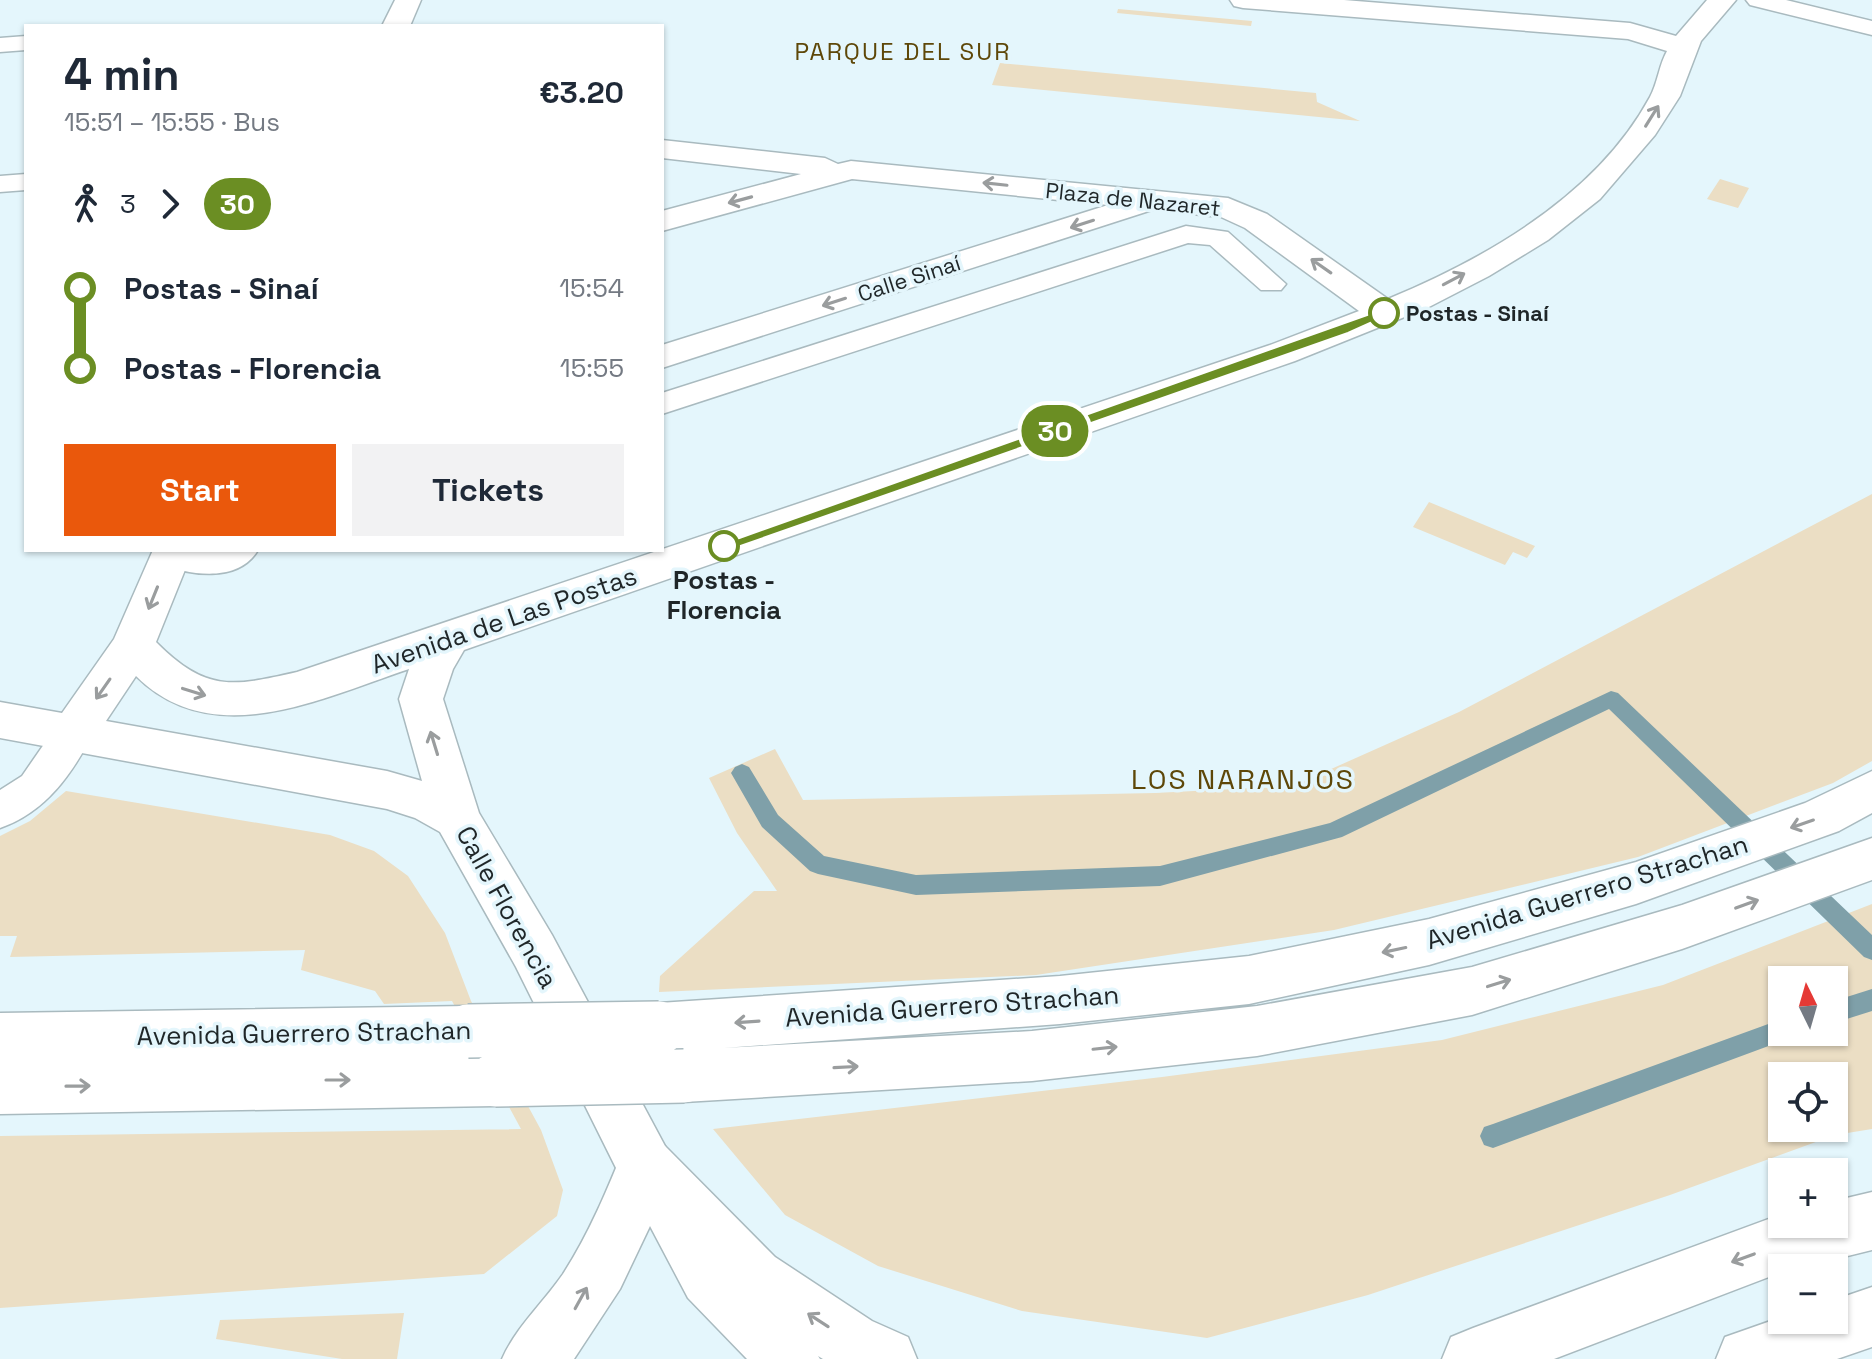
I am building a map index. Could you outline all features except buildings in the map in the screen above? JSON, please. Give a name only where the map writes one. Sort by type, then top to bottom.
[{"type":"street","points":[[397,24],[408,0]]},
{"type":"street","points":[[1243,0],[1460,9],[1572,27],[1629,47],[1681,52]]},
{"type":"street","name":"Avenida de Las Postas","points":[[133,646],[178,687],[203,695],[245,700],[297,689],[873,495],[1384,313],[1523,242],[1589,192],[1631,150],[1667,91],[1681,52],[1703,19],[1723,0]]},
{"type":"street","name":"Plaza de Nazaret","points":[[664,149],[1228,208],[1256,221],[1384,313]]},
{"type":"street","name":"Plaza de Nazaret","points":[[664,220],[851,170]]},
{"type":"street","name":"Calle Sinaí","points":[[664,356],[1156,200]]},
{"type":"street","points":[[74,732],[133,646],[172,552]]},
{"type":"street","name":"Calle Florencia","points":[[448,640],[432,666],[421,699],[457,818],[534,951],[645,1166]]},
{"type":"street","points":[[0,720],[387,790],[429,802],[457,818]]},
{"type":"street","name":"Avenida Guerrero Strachan","points":[[0,1038],[659,1028],[1060,1000],[1249,980],[1429,942],[1636,883],[1822,817],[1872,790]]},
{"type":"street","name":"Avenida Guerrero Strachan","points":[[0,1088],[684,1076],[1032,1056],[1257,1031],[1472,991],[1682,927],[1872,859]]},
{"type":"street","points":[[533,1359],[567,1324],[627,1217],[645,1166]]},
{"type":"street","points":[[645,1166],[709,1277],[789,1359]]},
{"type":"street","points":[[645,1166],[754,1278],[851,1342],[886,1359]]},
{"type":"street","points":[[1473,1359],[1783,1243],[1872,1221]]},
{"type":"street","points":[[1747,1359],[1872,1317]]},
{"type":"lane","points":[[1758,0],[1872,28]]},
{"type":"lane","points":[[0,45],[24,43]]},
{"type":"lane","points":[[0,184],[24,182]]},
{"type":"lane","points":[[664,403],[1186,234],[1218,238],[1271,284]]},
{"type":"lane","points":[[172,552],[196,564],[223,559],[236,552]]},
{"type":"lane","points":[[0,811],[36,788],[74,732]]},
{"type":"shaded area","points":[[1118,9],[1252,21],[1251,26],[1117,13]]},
{"type":"shaded area","points":[[1000,63],[1316,93],[1317,102],[1360,121],[992,85]]},
{"type":"shaded area","points":[[1720,179],[1749,188],[1738,208],[1707,199]]},
{"type":"shaded area","points":[[1872,494],[1872,761],[1833,783],[1638,857],[1334,930],[1036,975],[659,992],[660,976],[754,891],[777,891],[737,833],[709,778],[775,749],[803,800],[1155,793],[1293,786],[1459,712]]},
{"type":"shaded area","points":[[1429,502],[1535,546],[1527,558],[1513,552],[1505,565],[1413,527]]},
{"type":"shaded area","points":[[66,791],[330,835],[374,851],[408,876],[445,933],[471,1001],[541,1130],[563,1190],[557,1216],[484,1274],[0,1308],[0,1136],[521,1129],[452,1001],[384,1004],[375,991],[301,970],[305,950],[10,957],[17,936],[0,936],[0,836],[30,821]]},
{"type":"shaded area","points":[[1872,904],[1872,1129],[1848,1133],[1848,1062],[1768,1062],[1768,1142],[1816,1142],[1670,1195],[1368,1295],[1207,1338],[1022,1311],[878,1266],[785,1215],[713,1129],[1162,1077],[1442,1040],[1663,985]]},
{"type":"shaded area","points":[[404,1313],[397,1359],[342,1359],[216,1339],[220,1320]]},
{"type":"waterway","points":[[742,773],[770,821],[818,864],[916,885],[1160,876],[1334,831],[1611,699],[1872,950]]},
{"type":"waterway","points":[[1848,1008],[1872,1000]]},
{"type":"waterway","points":[[1493,1136],[1768,1035]]},
{"type":"bus line","name":"30","points":[[724,546],[1384,313]]},
{"type":"place","name":"Postas - Sinaí","points":[[1384,313]]},
{"type":"place","name":"Postas - Florencia","points":[[724,546]]},
{"type":"district","name":"PARQUE DEL SUR","points":[[903,52]]},
{"type":"district","name":"LOS NARANJOS","points":[[1243,779]]}]
